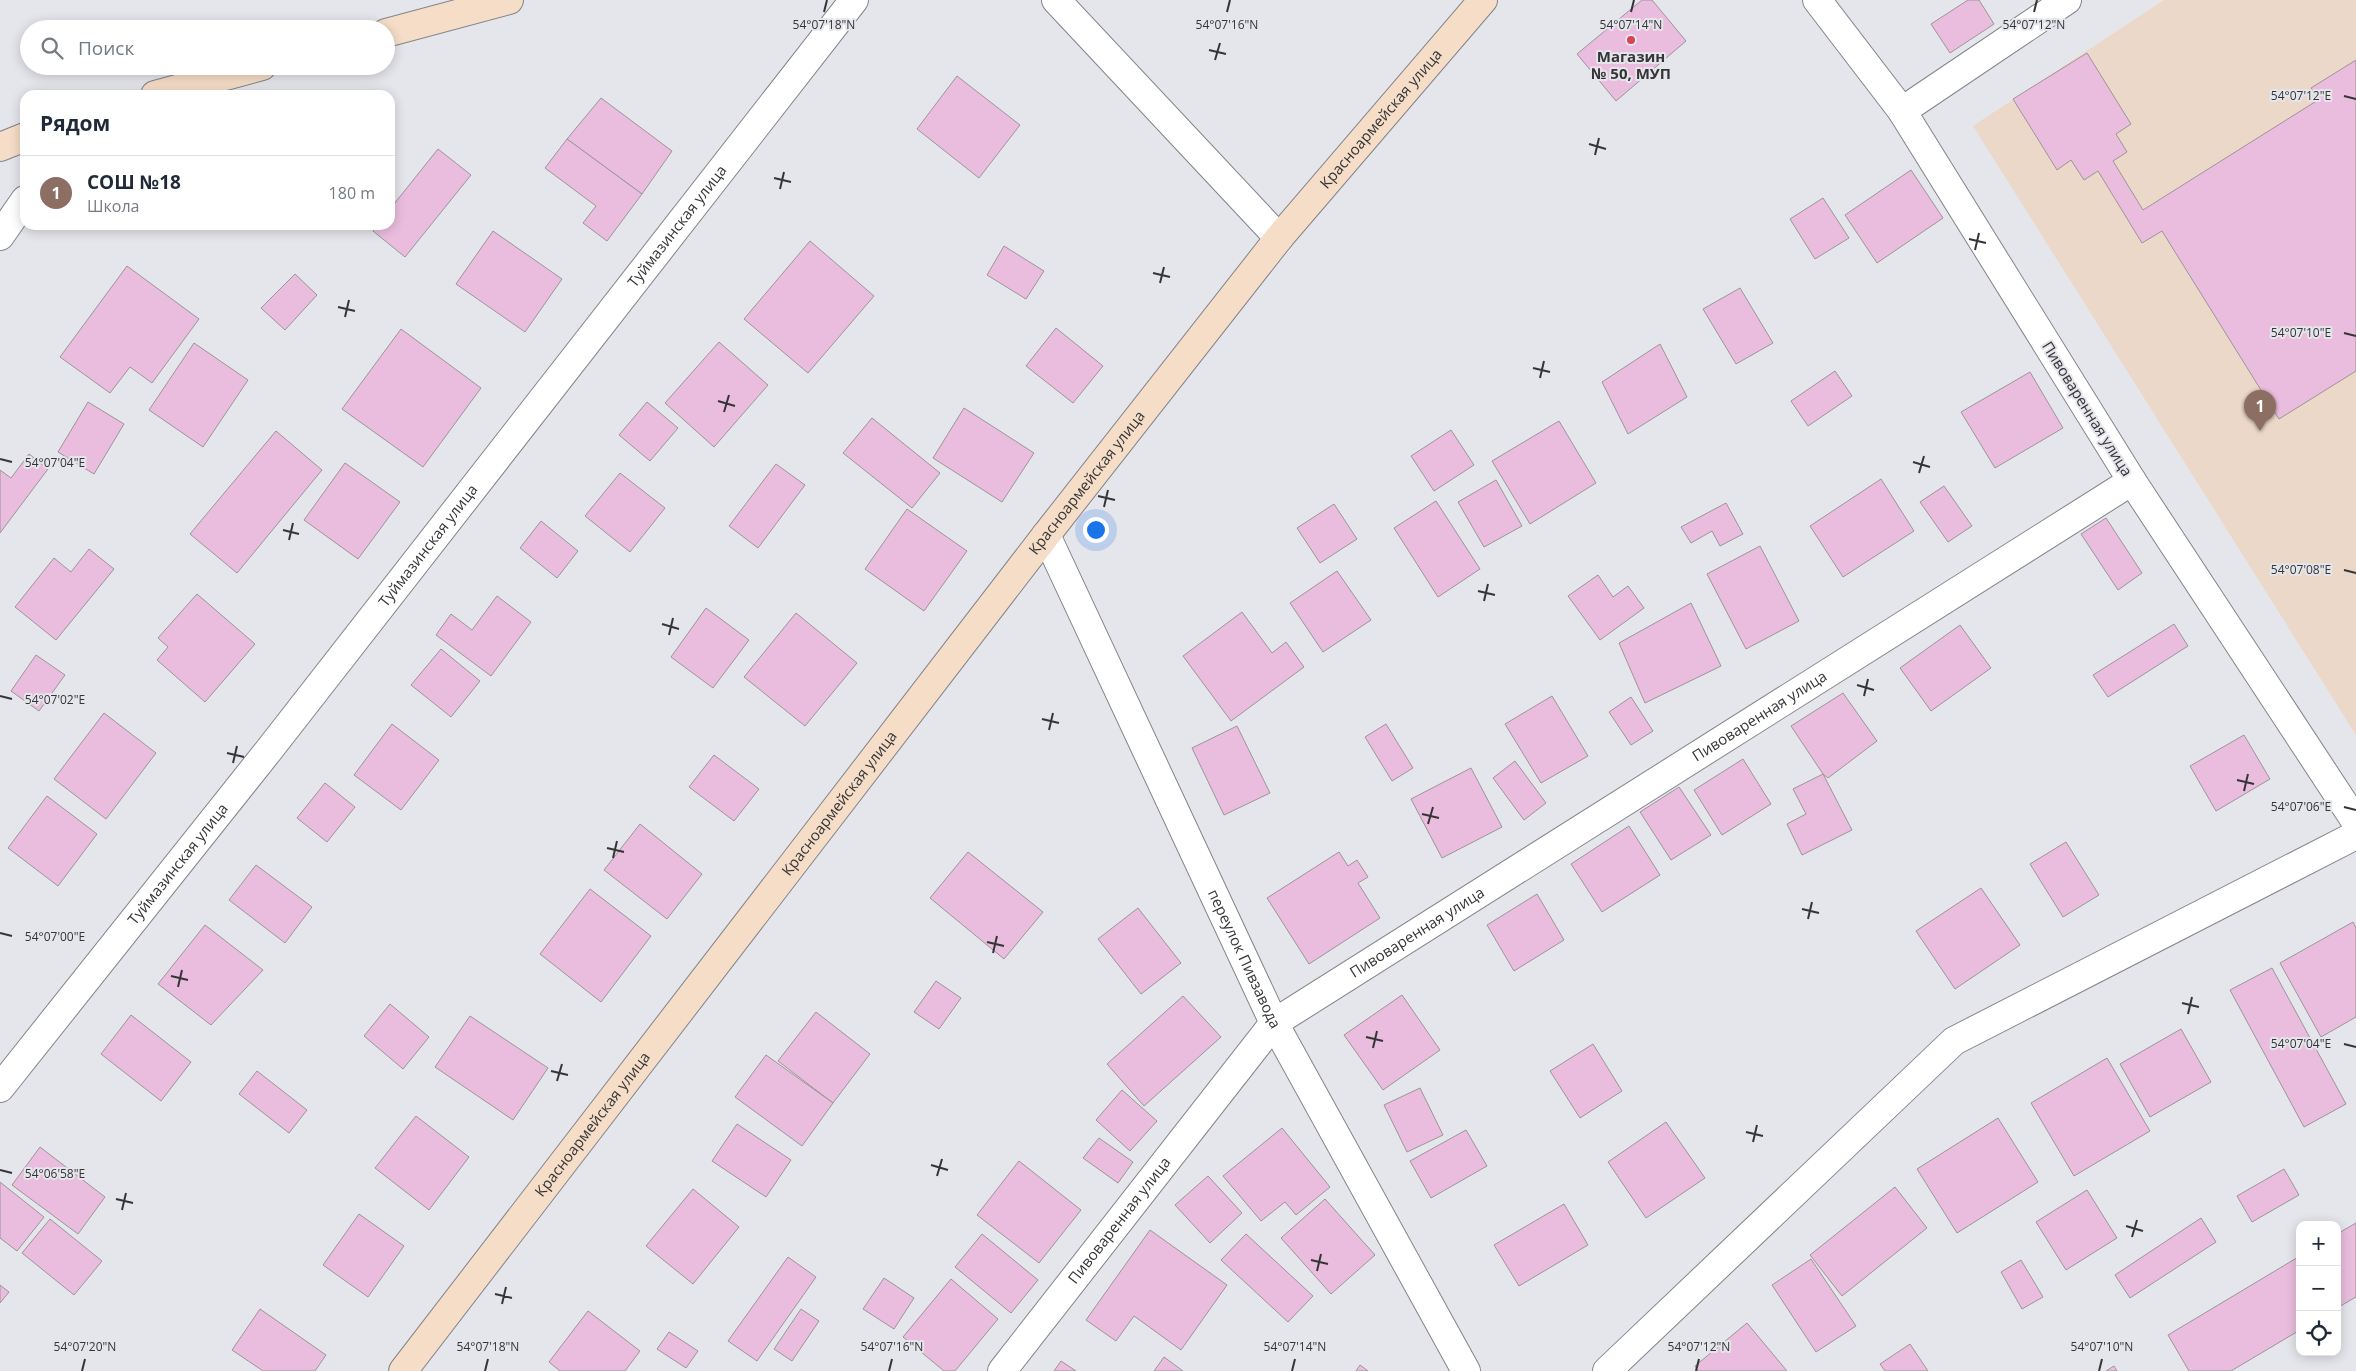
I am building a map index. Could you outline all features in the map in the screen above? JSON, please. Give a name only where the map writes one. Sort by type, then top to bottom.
[{"type":"main road","points":[[395,31],[509,0]]},
{"type":"main road","name":"Красноармейская улица","points":[[403,1371],[1046,534],[1280,238],[1483,0]]},
{"type":"main road","points":[[173,90],[229,75]]},
{"type":"main road","points":[[0,147],[20,139]]},
{"type":"street","name":"Туймазинская улица","points":[[0,1088],[269,750],[854,0]]},
{"type":"street","points":[[1056,0],[1280,238]]},
{"type":"street","name":"Пивоваренная улица","points":[[1002,1371],[1274,1023],[2132,481],[1902,111],[1817,0]]},
{"type":"street","points":[[1902,111],[2067,0]]},
{"type":"street","points":[[0,236],[20,207]]},
{"type":"street","points":[[2132,481],[2356,822]]},
{"type":"street","name":"переулок Пивзавода","points":[[1046,534],[1274,1023],[1466,1371]]},
{"type":"street","points":[[1607,1371],[1954,1041],[2356,835]]},
{"type":"shaded area","points":[[2164,0],[2356,0],[2356,735],[1973,126]]},
{"type":"building","points":[[1642,0],[1652,0],[1686,41],[1616,101],[1577,54]]},
{"type":"building","points":[[1968,0],[1979,0],[1994,24],[1950,53],[1931,24]]},
{"type":"building","points":[[2087,53],[2131,124],[2116,134],[2127,152],[2113,161],[2143,210],[2318,100],[2311,88],[2356,60],[2356,371],[2279,419],[2162,231],[2142,243],[2098,171],[2084,180],[2071,160],[2057,170],[2013,99]]},
{"type":"building","points":[[957,76],[1020,125],[979,178],[917,129]]},
{"type":"building","points":[[601,98],[672,151],[642,194],[567,139]]},
{"type":"building","points":[[567,139],[642,194],[607,241],[583,223],[596,206],[545,168]]},
{"type":"building","points":[[438,149],[471,175],[405,257],[373,231],[395,230],[395,203]]},
{"type":"building","points":[[1911,170],[1943,218],[1877,263],[1845,215]]},
{"type":"building","points":[[1823,198],[1849,238],[1815,259],[1790,219]]},
{"type":"building","points":[[493,231],[562,279],[525,332],[456,284]]},
{"type":"building","points":[[810,241],[874,296],[808,373],[744,319]]},
{"type":"building","points":[[1004,246],[1044,271],[1026,299],[987,275]]},
{"type":"building","points":[[127,266],[199,319],[152,383],[130,367],[110,393],[60,357]]},
{"type":"building","points":[[295,274],[317,295],[285,330],[261,308]]},
{"type":"building","points":[[1740,288],[1773,343],[1736,364],[1703,309]]},
{"type":"building","points":[[1056,328],[1103,366],[1073,403],[1026,366]]},
{"type":"building","points":[[401,329],[481,388],[423,467],[342,409]]},
{"type":"building","points":[[719,342],[768,385],[714,447],[665,403]]},
{"type":"building","points":[[194,343],[248,380],[203,447],[149,410]]},
{"type":"building","points":[[1660,344],[1687,397],[1628,434],[1602,382]]},
{"type":"building","points":[[1835,371],[1852,396],[1808,426],[1791,401]]},
{"type":"building","points":[[2030,372],[2063,428],[1995,468],[1961,412]]},
{"type":"building","points":[[88,402],[124,424],[94,474],[58,452]]},
{"type":"building","points":[[647,402],[678,428],[650,461],[619,435]]},
{"type":"building","points":[[964,408],[1034,453],[1002,502],[933,458]]},
{"type":"building","points":[[872,418],[940,473],[912,508],[843,453]]},
{"type":"building","points":[[1559,421],[1596,483],[1530,524],[1492,461]]},
{"type":"building","points":[[1451,430],[1474,465],[1434,491],[1411,456]]},
{"type":"building","points":[[276,431],[322,470],[237,573],[190,534]]},
{"type":"building","points":[[29,454],[48,469],[0,533],[0,470],[11,478]]},
{"type":"building","points":[[345,463],[400,502],[358,559],[304,520]]},
{"type":"building","points":[[776,464],[805,485],[758,548],[729,526]]},
{"type":"building","points":[[620,473],[665,508],[630,552],[585,516]]},
{"type":"building","points":[[1881,479],[1914,531],[1843,577],[1810,526]]},
{"type":"building","points":[[1496,480],[1522,526],[1484,547],[1458,502]]},
{"type":"building","points":[[1944,486],[1972,526],[1948,542],[1920,502]]},
{"type":"building","points":[[1436,501],[1480,569],[1438,597],[1394,528]]},
{"type":"building","points":[[1726,503],[1743,534],[1720,546],[1712,531],[1691,543],[1681,527]]},
{"type":"building","points":[[1334,504],[1357,539],[1320,563],[1297,528]]},
{"type":"building","points":[[907,509],[967,551],[924,611],[865,569]]},
{"type":"building","points":[[2106,518],[2142,573],[2118,590],[2081,534]]},
{"type":"building","points":[[541,521],[578,551],[557,578],[520,548]]},
{"type":"building","points":[[1760,546],[1799,621],[1746,649],[1707,574]]},
{"type":"building","points":[[89,549],[114,569],[56,640],[15,607],[54,558],[71,572]]},
{"type":"building","points":[[1337,571],[1371,620],[1323,652],[1290,603]]},
{"type":"building","points":[[1598,575],[1613,597],[1628,586],[1644,608],[1600,640],[1568,596]]},
{"type":"building","points":[[197,594],[255,644],[205,702],[157,660],[168,647],[158,638]]},
{"type":"building","points":[[497,596],[531,622],[491,676],[436,635],[451,614],[472,630]]},
{"type":"building","points":[[1691,603],[1721,666],[1645,703],[1619,643]]},
{"type":"building","points":[[706,608],[749,640],[713,688],[671,657]]},
{"type":"building","points":[[1242,612],[1272,653],[1286,642],[1304,667],[1231,721],[1183,656]]},
{"type":"building","points":[[796,613],[857,663],[805,726],[744,677]]},
{"type":"building","points":[[2174,624],[2188,646],[2108,697],[2093,675]]},
{"type":"building","points":[[1960,625],[1991,668],[1931,711],[1900,668]]},
{"type":"building","points":[[441,649],[480,681],[451,717],[411,685]]},
{"type":"building","points":[[36,655],[65,675],[39,711],[11,691]]},
{"type":"building","points":[[1843,693],[1877,741],[1828,778],[1823,774],[1791,726]]},
{"type":"building","points":[[1552,696],[1588,756],[1541,783],[1505,724]]},
{"type":"building","points":[[1631,697],[1653,731],[1631,745],[1609,712]]},
{"type":"building","points":[[104,713],[156,753],[106,819],[54,779]]},
{"type":"building","points":[[392,724],[439,760],[401,810],[354,775]]},
{"type":"building","points":[[1386,724],[1413,768],[1392,781],[1365,737]]},
{"type":"building","points":[[1237,726],[1270,793],[1224,815],[1192,748]]},
{"type":"building","points":[[2244,735],[2270,779],[2216,811],[2190,766]]},
{"type":"building","points":[[714,755],[759,789],[734,821],[689,787]]},
{"type":"building","points":[[1743,759],[1771,804],[1722,835],[1694,790]]},
{"type":"building","points":[[1515,761],[1546,803],[1524,820],[1493,778]]},
{"type":"building","points":[[1471,768],[1502,827],[1442,858],[1411,799]]},
{"type":"building","points":[[1823,774],[1852,830],[1802,855],[1787,824],[1806,814],[1793,789]]},
{"type":"building","points":[[325,783],[355,807],[327,842],[297,818]]},
{"type":"building","points":[[1679,787],[1711,835],[1671,860],[1640,812]]},
{"type":"building","points":[[47,796],[97,834],[58,886],[8,848]]},
{"type":"building","points":[[640,824],[702,874],[667,919],[604,870]]},
{"type":"building","points":[[1629,826],[1660,875],[1602,912],[1571,864]]},
{"type":"building","points":[[2066,842],[2099,895],[2063,917],[2030,864]]},
{"type":"building","points":[[968,852],[1043,912],[1004,959],[930,898]]},
{"type":"building","points":[[1339,852],[1348,866],[1357,860],[1368,877],[1358,883],[1380,918],[1309,964],[1267,898]]},
{"type":"building","points":[[256,865],[312,907],[285,943],[229,900]]},
{"type":"building","points":[[1981,888],[2020,945],[1955,989],[1916,931]]},
{"type":"building","points":[[590,889],[651,936],[601,1002],[540,954]]},
{"type":"building","points":[[1537,894],[1564,940],[1514,971],[1487,925]]},
{"type":"building","points":[[1138,908],[1181,963],[1141,994],[1098,939]]},
{"type":"building","points":[[2353,922],[2356,928],[2356,1017],[2321,1037],[2280,963]]},
{"type":"building","points":[[205,925],[263,970],[211,1025],[158,984]]},
{"type":"building","points":[[2272,968],[2346,1104],[2304,1127],[2230,990]]},
{"type":"building","points":[[936,981],[961,998],[939,1029],[914,1012]]},
{"type":"building","points":[[1402,995],[1440,1050],[1383,1090],[1344,1035]]},
{"type":"building","points":[[1183,996],[1221,1037],[1144,1106],[1107,1064]]},
{"type":"building","points":[[390,1004],[429,1037],[403,1069],[364,1036]]},
{"type":"building","points":[[816,1012],[870,1054],[833,1103],[778,1061]]},
{"type":"building","points":[[131,1015],[191,1062],[161,1101],[101,1054]]},
{"type":"building","points":[[470,1016],[548,1068],[513,1120],[435,1067]]},
{"type":"building","points":[[2181,1029],[2211,1082],[2150,1117],[2120,1064]]},
{"type":"building","points":[[1593,1044],[1622,1091],[1580,1118],[1550,1071]]},
{"type":"building","points":[[766,1055],[833,1103],[802,1146],[735,1097]]},
{"type":"building","points":[[2107,1058],[2150,1131],[2074,1176],[2031,1103]]},
{"type":"building","points":[[257,1071],[307,1110],[289,1133],[239,1094]]},
{"type":"building","points":[[1420,1088],[1443,1135],[1407,1152],[1384,1105]]},
{"type":"building","points":[[1122,1090],[1157,1121],[1130,1151],[1096,1120]]},
{"type":"building","points":[[416,1116],[469,1157],[429,1210],[375,1168]]},
{"type":"building","points":[[1998,1118],[2038,1182],[1957,1233],[1917,1169]]},
{"type":"building","points":[[1666,1122],[1705,1178],[1646,1218],[1608,1162]]},
{"type":"building","points":[[737,1124],[791,1160],[766,1197],[712,1161]]},
{"type":"building","points":[[1282,1128],[1330,1187],[1296,1215],[1285,1202],[1261,1221],[1223,1176]]},
{"type":"building","points":[[1466,1130],[1487,1166],[1431,1198],[1410,1161]]},
{"type":"building","points":[[1099,1138],[1133,1162],[1118,1183],[1083,1158]]},
{"type":"building","points":[[40,1147],[105,1197],[78,1234],[12,1185]]},
{"type":"building","points":[[1019,1161],[1081,1210],[1039,1263],[977,1215]]},
{"type":"building","points":[[2284,1169],[2299,1195],[2252,1222],[2237,1196]]},
{"type":"building","points":[[1208,1176],[1242,1213],[1210,1243],[1175,1205]]},
{"type":"building","points":[[0,1182],[44,1217],[17,1251],[0,1238]]},
{"type":"building","points":[[1895,1187],[1927,1228],[1842,1296],[1810,1255]]},
{"type":"building","points":[[693,1189],[739,1227],[693,1284],[646,1246]]},
{"type":"building","points":[[2087,1190],[2117,1238],[2066,1270],[2036,1222]]},
{"type":"building","points":[[1325,1199],[1375,1255],[1331,1294],[1281,1238]]},
{"type":"building","points":[[1564,1204],[1588,1245],[1519,1286],[1494,1245]]},
{"type":"building","points":[[359,1214],[404,1246],[368,1297],[323,1265]]},
{"type":"building","points":[[2201,1218],[2216,1242],[2130,1298],[2115,1275]]},
{"type":"building","points":[[50,1219],[102,1261],[74,1295],[22,1253]]},
{"type":"building","points":[[2356,1223],[2356,1297],[2341,1306],[2341,1266],[2341,1232]]},
{"type":"building","points":[[1150,1230],[1227,1285],[1181,1350],[1134,1316],[1116,1341],[1086,1320]]},
{"type":"building","points":[[982,1234],[1038,1280],[1011,1313],[955,1267]]},
{"type":"building","points":[[1246,1234],[1313,1296],[1288,1322],[1221,1260]]},
{"type":"building","points":[[788,1257],[816,1277],[757,1361],[728,1341]]},
{"type":"building","points":[[2296,1258],[2296,1332],[2231,1371],[2189,1371],[2168,1335]]},
{"type":"building","points":[[1811,1259],[1856,1326],[1816,1352],[1772,1285]]},
{"type":"building","points":[[2021,1260],[2043,1297],[2022,1309],[2001,1272]]},
{"type":"building","points":[[884,1278],[914,1298],[894,1329],[863,1309]]},
{"type":"building","points":[[951,1279],[998,1319],[955,1371],[944,1371],[903,1337]]},
{"type":"building","points":[[0,1285],[9,1292],[0,1303]]},
{"type":"building","points":[[260,1309],[326,1355],[315,1371],[263,1371],[232,1350]]},
{"type":"building","points":[[801,1309],[819,1321],[792,1361],[774,1349]]},
{"type":"building","points":[[588,1311],[640,1351],[625,1371],[560,1371],[549,1362]]},
{"type":"building","points":[[1747,1323],[1787,1371],[1698,1371],[1695,1366]]},
{"type":"building","points":[[669,1332],[698,1351],[686,1368],[657,1349]]},
{"type":"building","points":[[1910,1344],[1928,1371],[1885,1371],[1880,1364]]},
{"type":"building","points":[[1164,1357],[1183,1371],[1154,1371]]},
{"type":"building","points":[[1061,1361],[1076,1371],[1054,1371]]},
{"type":"building","points":[[1360,1365],[1368,1371],[1356,1371]]},
{"type":"building","points":[[2114,1366],[2117,1371],[2106,1371]]},
{"type":"place","name":"Магазин № 50, МУП","points":[[1631,40]]},
{"type":"place","name":"СОШ №18","points":[[2260,431]]}]
